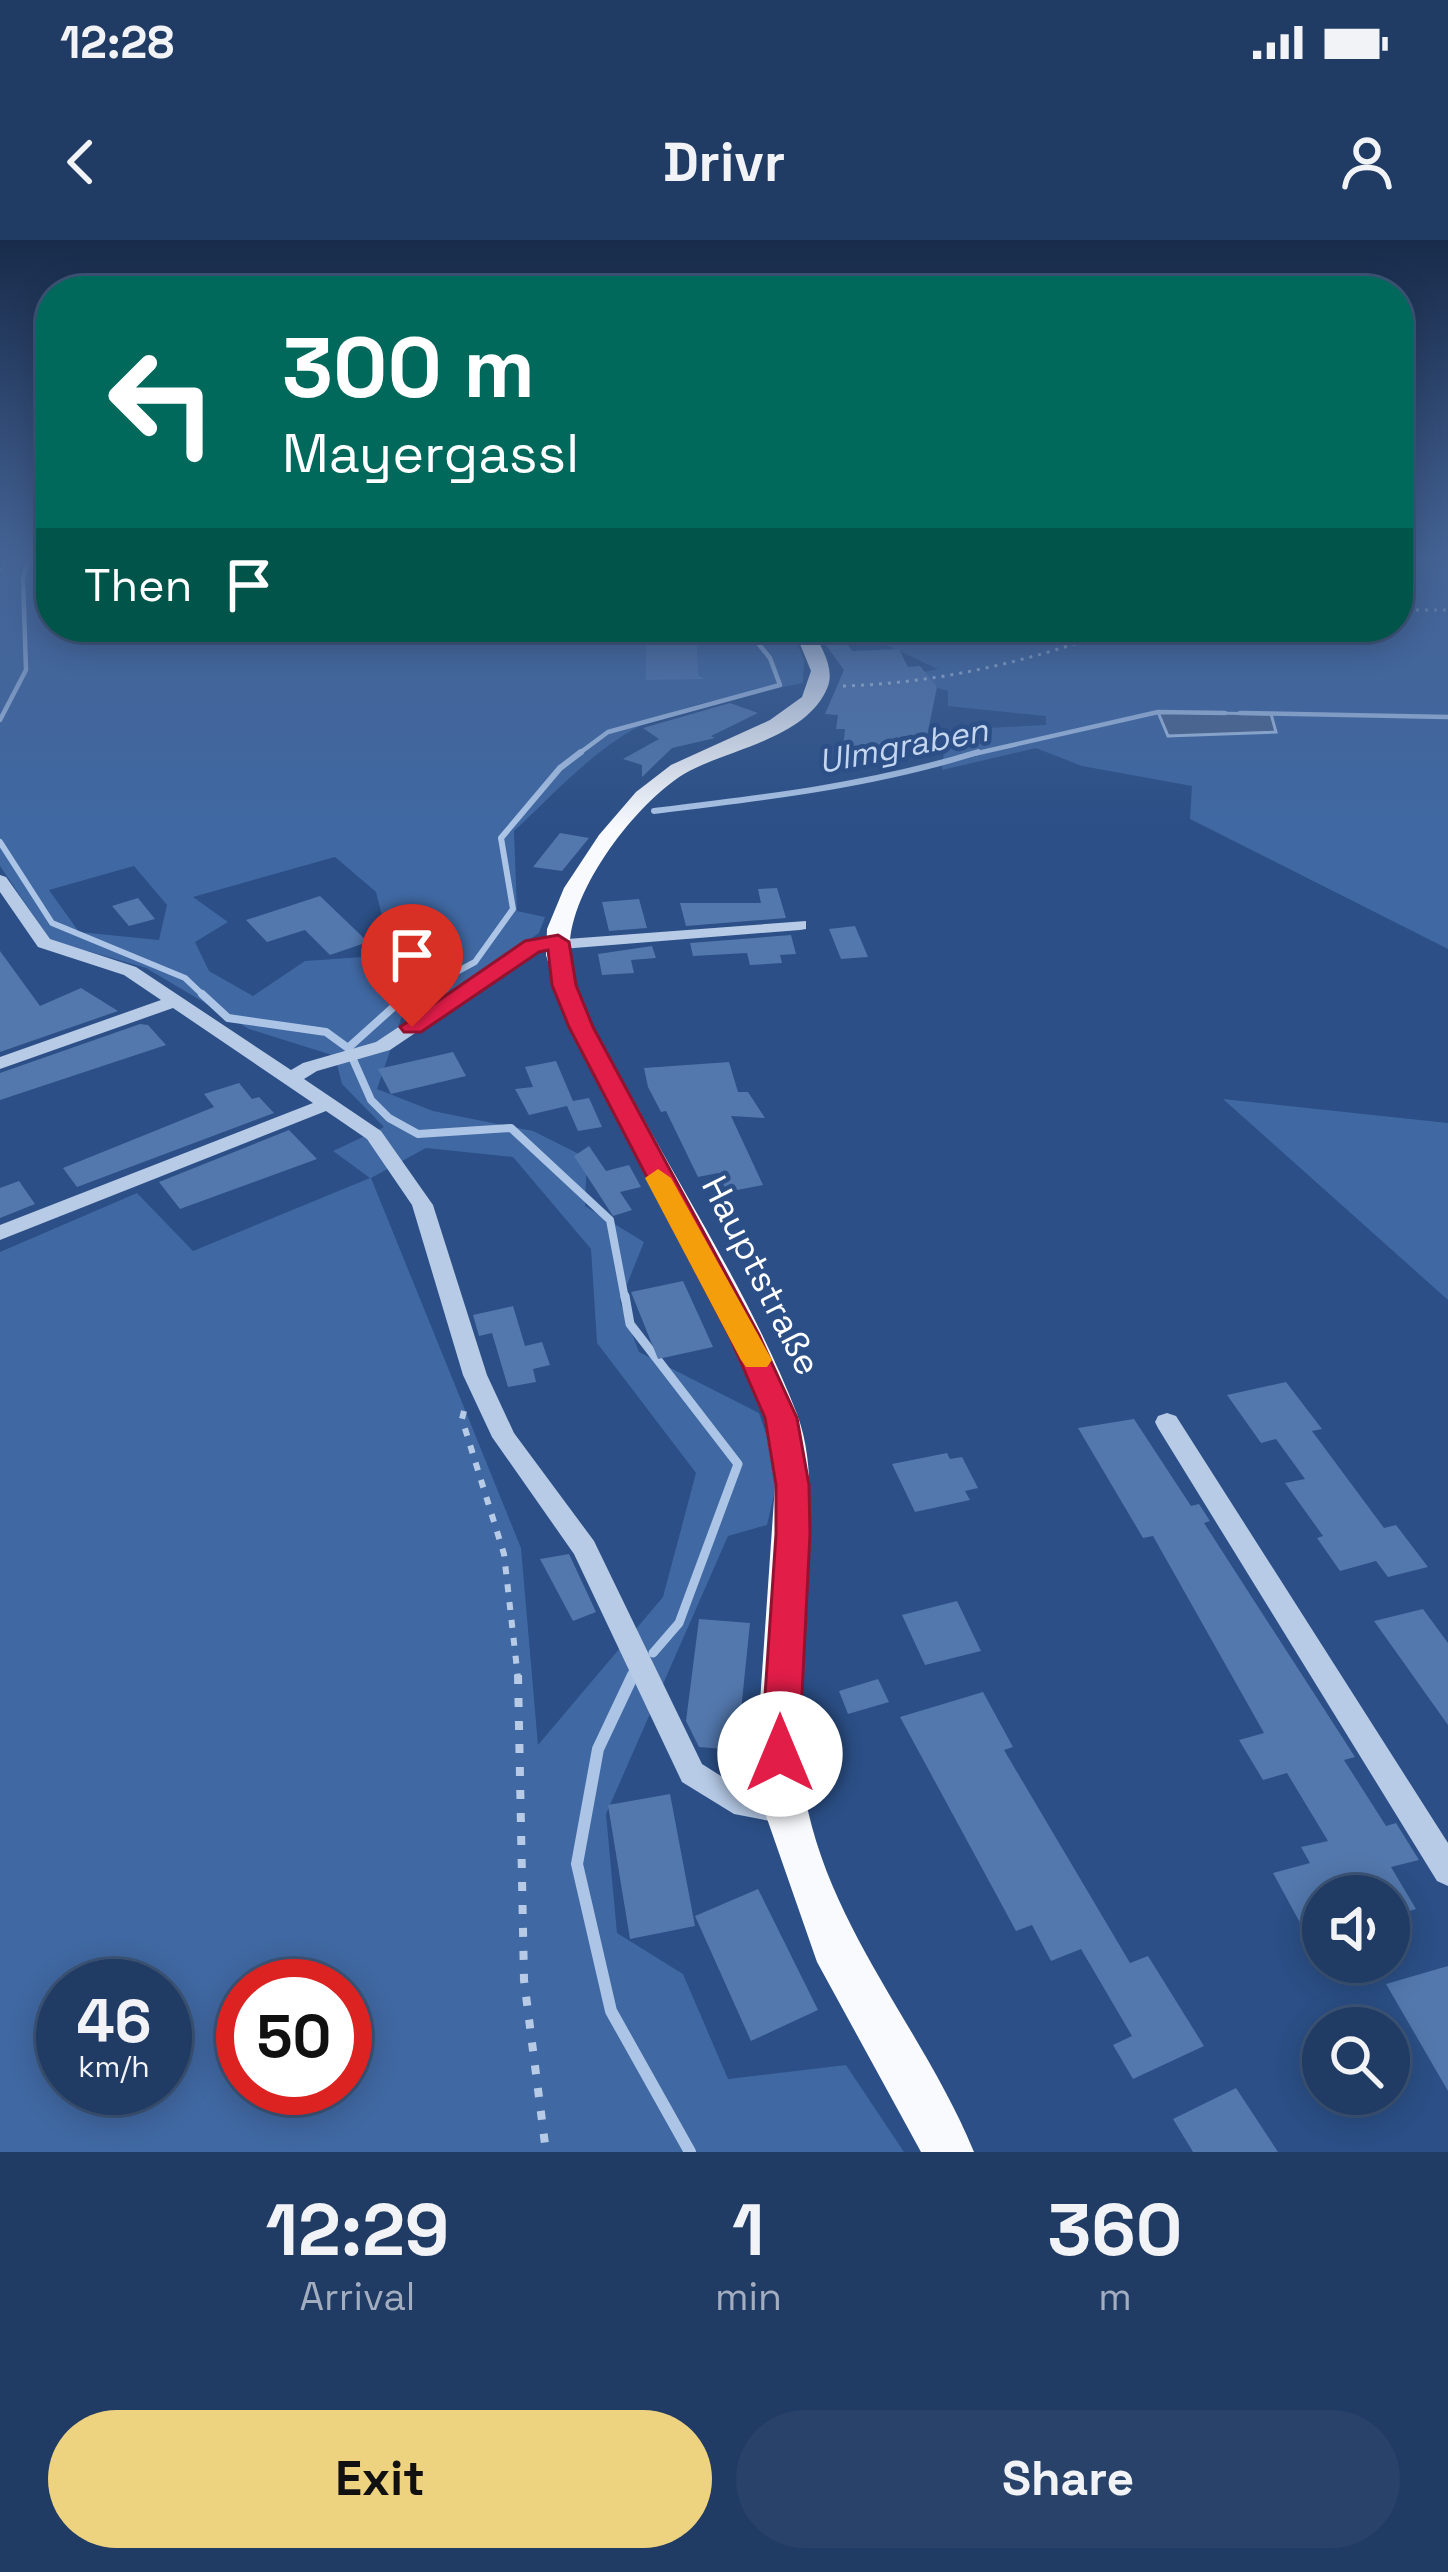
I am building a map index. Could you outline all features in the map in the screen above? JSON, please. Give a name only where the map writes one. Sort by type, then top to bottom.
[{"type":"main road","points":[[558,942],[575,891],[640,800],[672,772],[789,717],[814,697],[819,662],[813,650]]},
{"type":"main road","name":"Hauptstraße","points":[[558,942],[564,985],[581,1027],[752,1350],[781,1418],[793,1502],[780,1702],[786,1810],[833,1946],[950,2152]]},
{"type":"street","points":[[0,880],[44,943],[118,964],[374,1135],[422,1205],[475,1375],[504,1437],[585,1548],[692,1773],[734,1800],[786,1810]]},
{"type":"street","points":[[290,1079],[383,1046],[533,946],[800,925]]},
{"type":"street","points":[[0,1063],[172,1002]]},
{"type":"street","points":[[0,1233],[327,1104]]},
{"type":"street","points":[[1167,1423],[1448,1870]]},
{"type":"path","points":[[819,686],[854,686],[975,669],[1065,650]]},
{"type":"path","points":[[475,1375],[462,1419],[504,1554],[520,1696],[524,1980],[546,2152]]},
{"type":"shaded area","points":[[0,650],[800,650],[803,683],[697,705],[638,727],[589,761],[514,831],[517,911],[545,917],[539,933],[428,1009],[403,1013],[377,1089],[433,1111],[533,1131],[587,1158],[585,1206],[644,1242],[620,1302],[639,1352],[759,1413],[779,1473],[767,1525],[728,1536],[606,1814],[617,1933],[683,1974],[728,2079],[846,2065],[904,2152],[0,2152],[0,1252],[137,1193],[193,1251],[370,1178],[333,1151],[384,1127],[342,1084],[335,1056],[249,1029],[146,968],[50,940],[0,866]],"holes":[[[335,857],[376,892],[392,955],[305,961],[253,996],[209,971],[195,942],[228,922],[193,897]],[[134,866],[167,905],[159,940],[79,932],[49,890]],[[426,1148],[513,1157],[591,1249],[597,1343],[696,1473],[663,1597],[538,1745],[521,1548],[371,1178]]]},
{"type":"shaded area","points":[[898,650],[1448,650],[1448,949],[1190,819],[1192,786],[1082,766],[1036,748],[942,770],[946,730],[1046,725],[1046,716],[948,706],[948,691],[903,677],[938,669]]},
{"type":"shaded area","points":[[1158,712],[1271,714],[1276,732],[1168,736]]},
{"type":"shaded area","points":[[1223,1099],[1448,1123],[1448,1300]]},
{"type":"building","points":[[646,650],[697,650],[698,675],[705,679],[646,680]]},
{"type":"building","points":[[830,650],[900,650],[908,667],[920,666],[937,687],[925,746],[882,744],[881,761],[842,759],[845,729],[836,729],[838,715],[825,714],[844,670]]},
{"type":"building","points":[[730,703],[758,713],[711,736],[715,738],[672,748],[642,777],[642,765],[623,759],[659,739],[643,728]]},
{"type":"building","points":[[560,833],[589,838],[562,871],[533,867]]},
{"type":"building","points":[[777,888],[786,918],[686,926],[680,903],[761,903],[758,889]]},
{"type":"building","points":[[320,896],[368,942],[330,955],[305,930],[267,942],[246,920]]},
{"type":"building","points":[[138,898],[155,919],[129,926],[112,906]]},
{"type":"building","points":[[639,899],[647,928],[609,931],[602,902]]},
{"type":"building","points":[[855,926],[868,957],[841,959],[829,929]]},
{"type":"building","points":[[791,935],[796,954],[780,955],[782,963],[750,965],[747,953],[693,956],[690,943]]},
{"type":"building","points":[[652,946],[656,958],[631,960],[634,973],[602,975],[598,954]]},
{"type":"building","points":[[0,951],[40,1006],[81,988],[118,1011],[0,1052]]},
{"type":"building","points":[[148,1025],[166,1045],[0,1100],[0,1073]]},
{"type":"building","points":[[453,1052],[466,1076],[391,1094],[378,1069]]},
{"type":"building","points":[[556,1061],[573,1101],[589,1098],[602,1127],[578,1131],[567,1106],[529,1115],[515,1089],[533,1087],[525,1067]]},
{"type":"building","points":[[729,1062],[738,1092],[748,1092],[765,1118],[731,1116],[763,1185],[727,1192],[718,1173],[698,1177],[666,1111],[661,1112],[648,1087],[644,1068]]},
{"type":"building","points":[[239,1083],[252,1099],[259,1097],[274,1113],[77,1187],[63,1168],[214,1107],[204,1094]]},
{"type":"building","points":[[289,1130],[317,1159],[180,1209],[159,1182]]},
{"type":"building","points":[[589,1146],[606,1171],[629,1165],[641,1187],[620,1192],[632,1210],[613,1216],[574,1156]]},
{"type":"building","points":[[19,1181],[35,1204],[0,1218],[0,1188]]},
{"type":"building","points":[[683,1281],[713,1347],[658,1359],[631,1292]]},
{"type":"building","points":[[513,1306],[525,1346],[542,1342],[550,1365],[533,1369],[536,1382],[508,1387],[492,1333],[479,1336],[473,1315]]},
{"type":"building","points":[[1286,1382],[1322,1429],[1312,1431],[1384,1528],[1396,1525],[1428,1567],[1388,1577],[1376,1561],[1340,1571],[1317,1538],[1323,1536],[1285,1483],[1305,1479],[1276,1439],[1261,1443],[1227,1395]]},
{"type":"building","points":[[1134,1419],[1191,1506],[1199,1504],[1210,1521],[1204,1523],[1355,1757],[1344,1760],[1386,1826],[1396,1823],[1419,1860],[1391,1867],[1396,1875],[1302,1875],[1302,1926],[1273,1873],[1310,1863],[1301,1847],[1328,1841],[1287,1773],[1263,1780],[1239,1740],[1264,1733],[1153,1536],[1143,1538],[1078,1428]]},
{"type":"building","points":[[947,1453],[950,1459],[962,1457],[978,1488],[965,1491],[970,1500],[915,1512],[892,1464]]},
{"type":"building","points":[[569,1554],[596,1612],[573,1621],[540,1559]]},
{"type":"building","points":[[957,1601],[981,1651],[925,1665],[902,1615]]},
{"type":"building","points":[[1423,1609],[1448,1643],[1448,1725],[1374,1621]]},
{"type":"building","points":[[699,1619],[750,1623],[737,1750],[699,1747],[686,1721]]},
{"type":"building","points":[[878,1679],[889,1702],[848,1714],[839,1691]]},
{"type":"building","points":[[983,1692],[1013,1747],[1004,1750],[1130,1963],[1148,1956],[1204,2046],[1133,2079],[1113,2045],[1132,2036],[1081,1949],[1051,1961],[1032,1925],[1016,1931],[900,1717]]},
{"type":"building","points":[[670,1794],[695,1926],[630,1939],[608,1805]]},
{"type":"building","points":[[758,1889],[818,2010],[751,2041],[695,1916]]},
{"type":"building","points":[[1448,1966],[1448,2091],[1410,2025],[1410,2007],[1399,2007],[1386,1984],[1410,1983],[1410,1977]]},
{"type":"building","points":[[1236,2088],[1278,2152],[1193,2152],[1173,2119]]},
{"type":"waterway","points":[[0,720],[26,670],[25,650]]},
{"type":"waterway","points":[[579,753],[608,732],[780,685],[764,650]]},
{"type":"waterway","name":"Ulmgraben","points":[[969,755],[1158,712],[1225,713]]},
{"type":"waterway","points":[[1240,713],[1448,717]]},
{"type":"waterway","name":"Ulmgraben","points":[[654,811],[858,782],[978,752]]},
{"type":"waterway","points":[[410,997],[475,962],[513,909],[501,838],[560,768],[579,753]]},
{"type":"waterway","points":[[0,842],[52,923],[185,978],[205,997]]},
{"type":"waterway","points":[[202,994],[228,1018],[326,1032],[348,1048]]},
{"type":"waterway","points":[[348,1048],[398,1003],[415,994]]},
{"type":"waterway","points":[[348,1048],[371,1100],[389,1118],[418,1134],[511,1128],[610,1220],[625,1299]]},
{"type":"waterway","points":[[625,1296],[630,1324],[738,1464],[679,1623],[653,1653]]},
{"type":"waterway","points":[[631,1678],[634,1673]]},
{"type":"waterway","points":[[633,1675],[598,1749],[577,1864],[611,2011],[690,2152]]},
{"type":"slow traffic","points":[[658,1178],[757,1360]]},
{"type":"route","points":[[412,1027],[533,946],[558,942],[564,985],[581,1027],[744,1335],[781,1418],[793,1485],[793,1534],[780,1754]]}]
